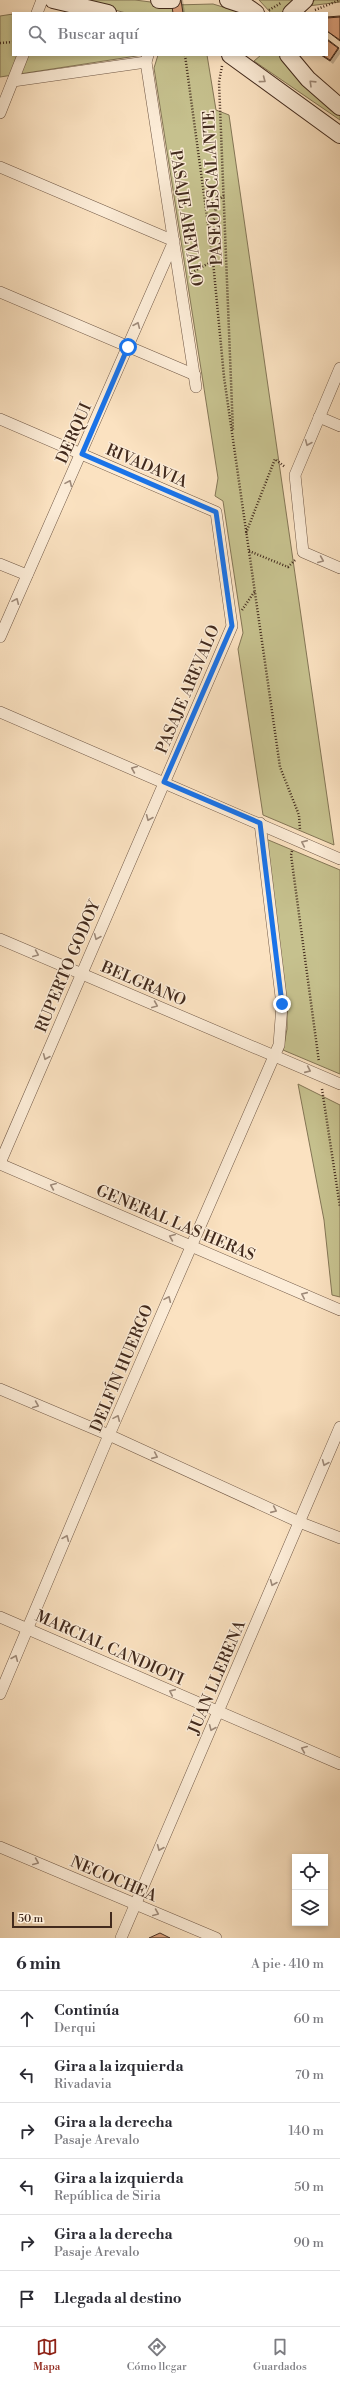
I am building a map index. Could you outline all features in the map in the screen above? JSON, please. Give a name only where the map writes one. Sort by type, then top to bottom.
[{"type":"main road","points":[[53,0],[104,12]]},
{"type":"main road","points":[[159,0],[172,0]]},
{"type":"main road","points":[[228,0],[246,6],[255,12]]},
{"type":"main road","points":[[292,12],[305,0]]},
{"type":"main road","points":[[231,56],[340,135]]},
{"type":"main road","points":[[289,56],[308,79],[340,107]]},
{"type":"street","points":[[37,12],[42,0]]},
{"type":"street","points":[[0,113],[23,56]]},
{"type":"street","points":[[14,81],[147,58]]},
{"type":"street","name":"PASAJE AREVALO","points":[[128,347],[196,381],[147,58]]},
{"type":"street","points":[[0,167],[174,241]]},
{"type":"street","name":"DERQUI","points":[[0,637],[82,454],[174,241]]},
{"type":"street","points":[[0,292],[128,347]]},
{"type":"street","points":[[340,368],[295,475],[303,552],[340,568]]},
{"type":"street","points":[[319,417],[340,426]]},
{"type":"street","name":"RIVADAVIA","points":[[0,419],[216,512]]},
{"type":"street","name":"PASAJE AREVALO","points":[[164,782],[232,626],[216,512]]},
{"type":"street","points":[[0,564],[27,575]]},
{"type":"street","points":[[0,712],[260,823],[340,859]]},
{"type":"street","name":"RUPERTO GODOY","points":[[0,1164],[164,782]]},
{"type":"street","points":[[260,823],[282,1004],[279,1045],[275,1056]]},
{"type":"street","name":"BELGRANO","points":[[0,939],[340,1084]]},
{"type":"street","name":"DELFÍN HUERGO","points":[[0,1694],[109,1435],[275,1056]]},
{"type":"street","name":"GENERAL LAS HERAS","points":[[0,1164],[340,1310]]},
{"type":"street","points":[[0,1389],[109,1435],[299,1522],[340,1538]]},
{"type":"street","name":"JUAN LLERENA","points":[[121,1938],[340,1428]]},
{"type":"street","name":"MARCIAL CANDIOTI","points":[[0,1617],[28,1628],[218,1713],[340,1764]]},
{"type":"street","name":"NECOCHEA","points":[[0,1847],[216,1938]]},
{"type":"path","points":[[0,43],[12,42]]},
{"type":"path","points":[[185,56],[213,260],[224,377],[280,767],[299,815],[302,827],[291,855],[340,1207]]},
{"type":"path","name":"PASEO ESCALANTE","points":[[231,56],[222,66],[219,82],[232,378],[233,443]]},
{"type":"path","points":[[208,227],[214,218],[217,200],[224,196]]},
{"type":"path","points":[[180,280],[213,260]]},
{"type":"path","points":[[246,534],[275,459],[295,475]]},
{"type":"path","points":[[249,551],[288,567],[303,552]]},
{"type":"path","points":[[232,626],[255,591]]},
{"type":"shaded area","points":[[78,0],[135,0],[174,5],[213,4],[240,12],[122,12]]},
{"type":"shaded area","points":[[259,0],[296,0],[282,12],[270,12]]},
{"type":"shaded area","points":[[315,0],[340,0],[340,2],[308,6]]},
{"type":"shaded area","points":[[12,14],[12,56],[136,56],[0,77],[0,16]]},
{"type":"shaded area","points":[[158,56],[207,56],[216,110],[229,115],[334,845],[263,815],[238,649],[243,633],[223,501],[215,496],[218,478],[154,68]]},
{"type":"shaded area","points":[[260,56],[282,56],[328,106],[340,115],[340,120],[254,61]]},
{"type":"shaded area","points":[[266,839],[340,870],[340,1074],[283,1050],[287,1029],[287,1004]]},
{"type":"shaded area","points":[[298,1084],[340,1105],[340,1297],[332,1295],[324,1220]]},
{"type":"building","points":[[171,0],[181,0],[183,12],[173,12]]},
{"type":"building","points":[[340,16],[340,41],[328,32],[328,17]]},
{"type":"building","points":[[340,17],[340,40],[328,32],[328,18]]},
{"type":"building","points":[[328,40],[339,48],[330,61],[322,56],[328,56]]},
{"type":"building","points":[[328,41],[338,48],[330,60],[324,56],[328,56]]},
{"type":"building","points":[[160,1933],[170,1938],[149,1938]]},
{"type":"route","points":[[128,347],[82,454],[216,512],[232,626],[164,782],[260,823],[282,1004]]}]
